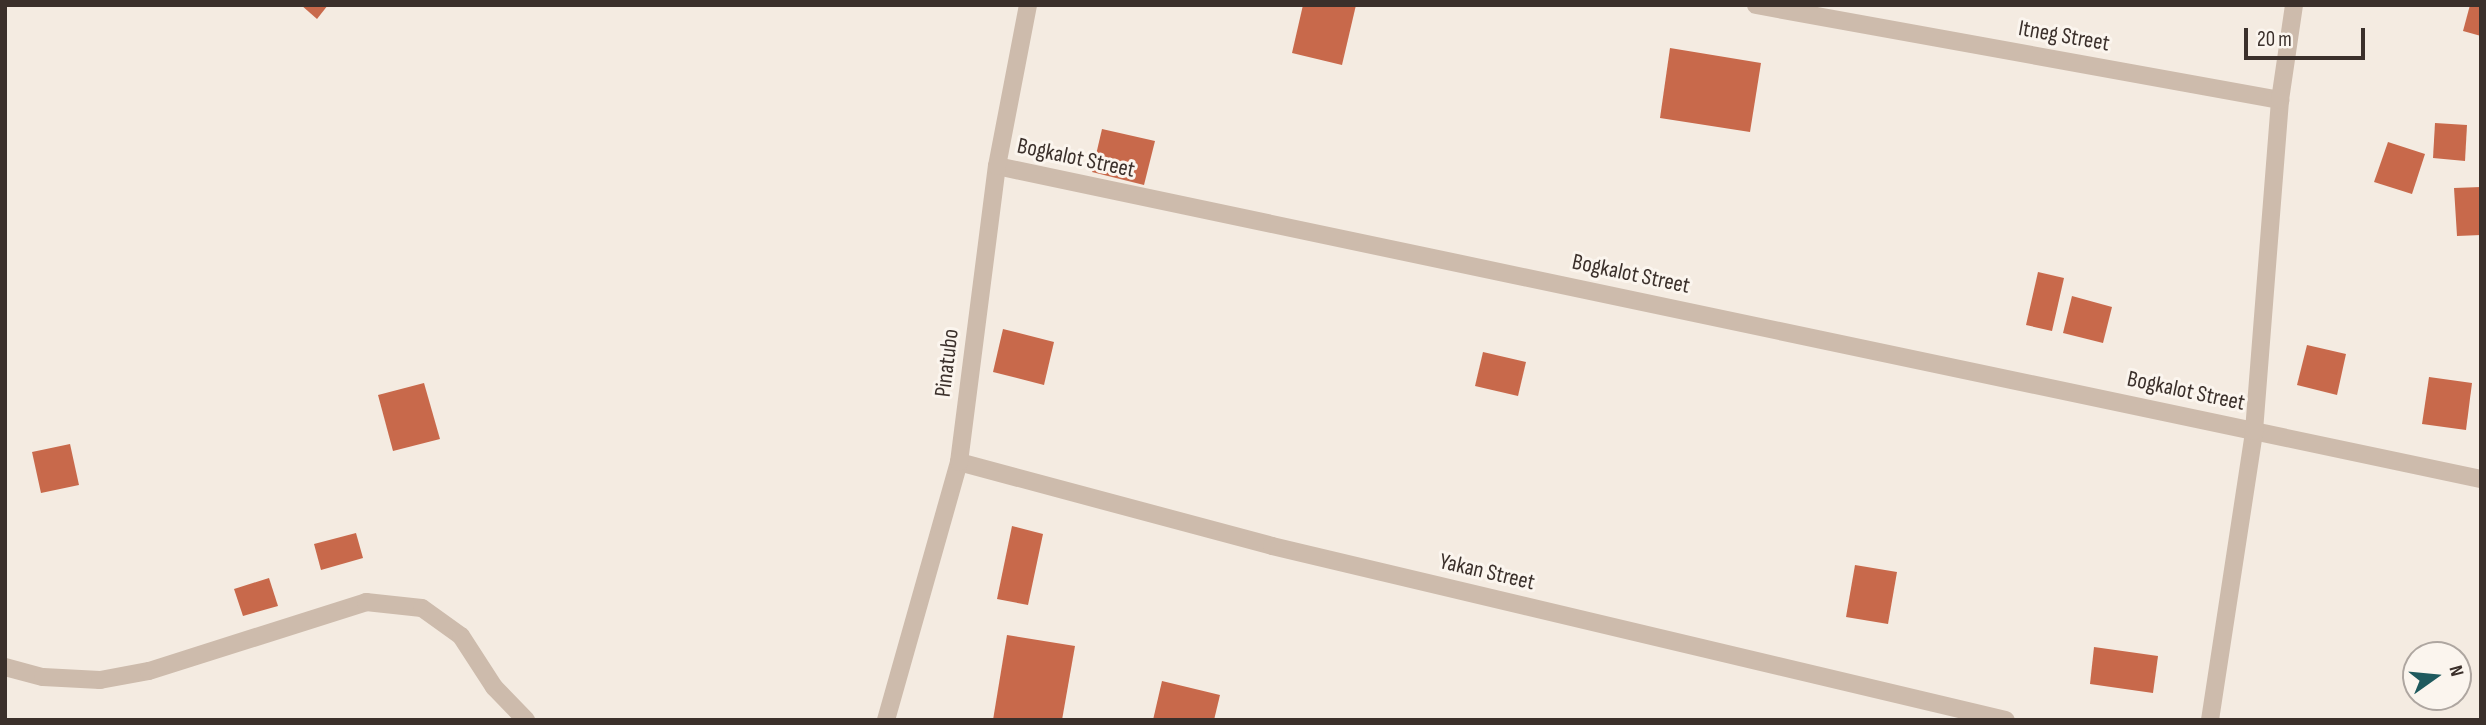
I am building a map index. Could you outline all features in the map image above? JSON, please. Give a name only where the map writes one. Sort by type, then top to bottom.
[{"type":"street","name":"Pinatubo","points":[[886,720],[959,462],[997,166],[1028,5]]},
{"type":"street","name":"Itneg Street","points":[[1756,5],[2280,100]]},
{"type":"street","points":[[2210,720],[2255,431],[2280,100],[2294,5]]},
{"type":"street","name":"Bogkalot Street","points":[[997,166],[2481,479]]},
{"type":"street","name":"Yakan Street","points":[[959,462],[1272,546],[2006,720]]},
{"type":"street","points":[[5,667],[43,677],[100,680],[149,671],[366,602],[408,606],[422,608],[461,636],[494,687],[526,720]]},
{"type":"building","points":[[301,5],[328,5],[317,19]]},
{"type":"building","points":[[1303,5],[1356,5],[1342,65],[1292,53]]},
{"type":"building","points":[[2470,5],[2481,5],[2481,36],[2463,31]]},
{"type":"building","points":[[1670,48],[1761,63],[1750,132],[1660,118]]},
{"type":"building","points":[[2435,123],[2467,125],[2465,161],[2433,158]]},
{"type":"building","points":[[1102,129],[1155,141],[1144,185],[1092,172]]},
{"type":"building","points":[[2388,142],[2425,154],[2412,194],[2374,182]]},
{"type":"building","points":[[2481,187],[2481,235],[2457,236],[2454,188]]},
{"type":"building","points":[[2038,272],[2064,278],[2052,331],[2026,325]]},
{"type":"building","points":[[2072,296],[2112,307],[2103,343],[2063,333]]},
{"type":"building","points":[[1003,329],[1054,342],[1044,385],[993,372]]},
{"type":"building","points":[[2307,345],[2346,354],[2337,395],[2297,385]]},
{"type":"building","points":[[1483,352],[1526,362],[1518,396],[1475,386]]},
{"type":"building","points":[[2429,377],[2472,383],[2466,430],[2422,424]]},
{"type":"building","points":[[424,383],[440,439],[393,451],[378,395]]},
{"type":"building","points":[[70,444],[79,485],[41,493],[32,452]]},
{"type":"building","points":[[1012,526],[1043,534],[1028,605],[997,599]]},
{"type":"building","points":[[356,533],[363,558],[321,570],[314,544]]},
{"type":"building","points":[[1855,565],[1897,572],[1888,624],[1846,617]]},
{"type":"building","points":[[269,578],[278,606],[243,616],[234,589]]},
{"type":"building","points":[[1007,635],[1075,646],[1062,720],[993,720]]},
{"type":"building","points":[[2094,647],[2158,656],[2153,693],[2090,684]]},
{"type":"building","points":[[1162,681],[1220,695],[1214,720],[1153,720]]}]
